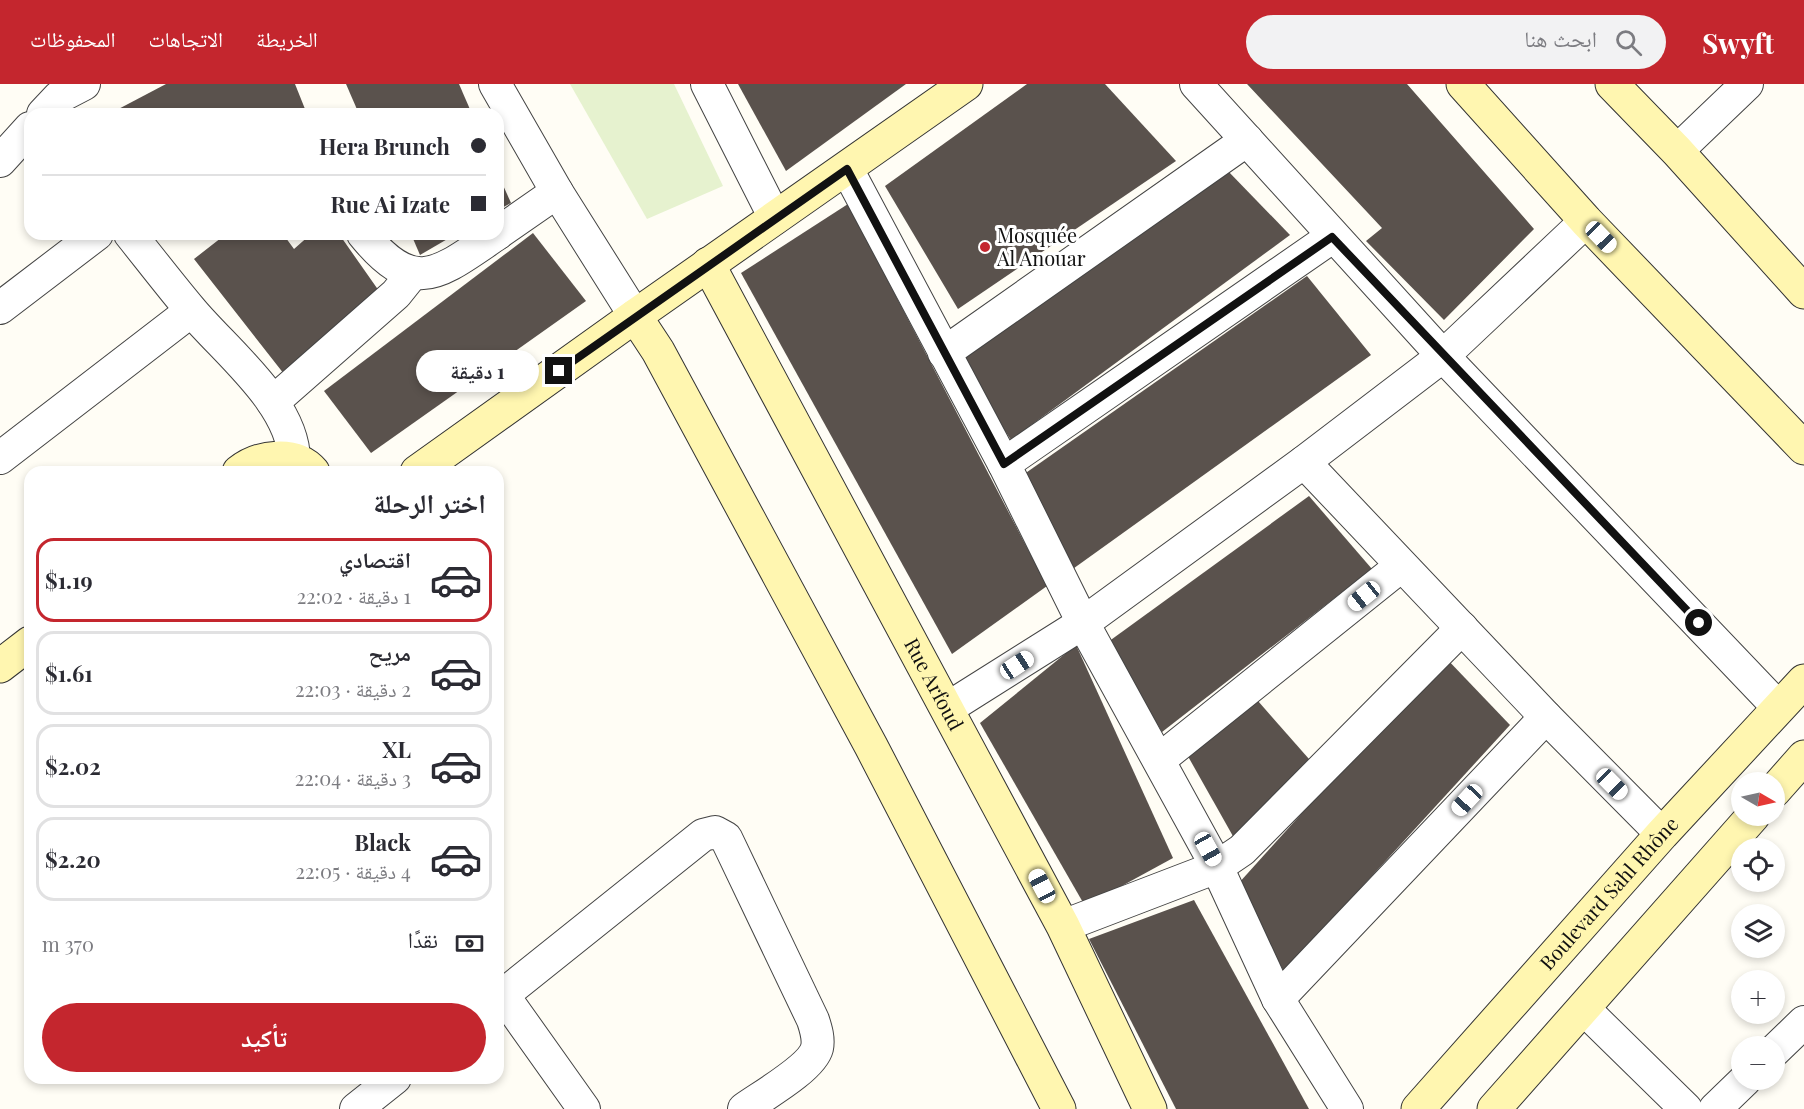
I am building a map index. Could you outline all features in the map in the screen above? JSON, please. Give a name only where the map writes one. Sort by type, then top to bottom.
[{"type":"street","points":[[495,84],[557,192],[658,351],[865,735],[1059,1109]]},
{"type":"street","points":[[707,84],[775,218]]},
{"type":"street","points":[[425,466],[708,264],[966,84]]},
{"type":"street","points":[[1196,84],[1332,237],[1443,356],[1778,707]]},
{"type":"street","points":[[1463,84],[1586,221],[1804,448]]},
{"type":"street","points":[[1612,84],[1677,151],[1804,292]]},
{"type":"street","points":[[1677,151],[1747,84]]},
{"type":"street","points":[[0,161],[24,135]]},
{"type":"street","points":[[944,353],[1247,140]]},
{"type":"street","points":[[847,169],[1004,464],[1083,623],[1217,867],[1278,999],[1347,1109]]},
{"type":"street","points":[[504,229],[557,192]]},
{"type":"street","points":[[948,708],[1083,623],[1305,462],[1443,356],[1586,221]]},
{"type":"street","points":[[1004,464],[1332,237]]},
{"type":"street","points":[[0,308],[89,240]]},
{"type":"street","points":[[135,240],[191,311],[273,402],[303,466]]},
{"type":"street","points":[[368,240],[382,258],[412,274],[432,272],[450,264],[488,240]]},
{"type":"street","name":"Rue Arfoud","points":[[708,264],[1063,926],[1150,1109]]},
{"type":"street","points":[[273,402],[388,302],[412,274]]},
{"type":"street","points":[[0,458],[191,311]]},
{"type":"street","points":[[251,466],[263,460],[303,466]]},
{"type":"street","points":[[1305,462],[1401,566],[1662,834]]},
{"type":"street","points":[[1159,760],[1401,566]]},
{"type":"street","points":[[1063,926],[1217,867],[1251,842],[1462,628]]},
{"type":"street","points":[[0,666],[24,648]]},
{"type":"street","name":"Boulevard Sahl Rhône","points":[[1418,1109],[1662,834],[1804,681]]},
{"type":"street","points":[[1278,999],[1546,717]]},
{"type":"street","points":[[1785,779],[1804,757]]},
{"type":"street","points":[[1494,1109],[1744,826]]},
{"type":"street","points":[[504,995],[703,835],[716,832],[726,838],[813,1020],[818,1036],[817,1049],[810,1062],[744,1109]]},
{"type":"street","points":[[504,1001],[584,1109]]},
{"type":"street","points":[[1584,1009],[1686,1109]]},
{"type":"street","points":[[1785,1041],[1803,1024]]},
{"type":"street","points":[[356,1109],[387,1084]]},
{"type":"street","points":[[1715,1109],[1735,1090]]},
{"type":"green space","points":[[570,84],[674,84],[723,186],[647,219]]},
{"type":"building","points":[[166,84],[295,84],[305,108],[120,108]]},
{"type":"building","points":[[346,84],[459,84],[469,108],[356,108]]},
{"type":"building","points":[[738,84],[906,84],[786,171]]},
{"type":"building","name":"Mosquée Al Anouar","points":[[1027,84],[1105,84],[1176,161],[958,309],[885,186]]},
{"type":"building","points":[[1247,84],[1407,84],[1534,229],[1444,320],[1366,241],[1382,228]]},
{"type":"building","points":[[1227,170],[1290,235],[1011,440],[958,359]]},
{"type":"building","points":[[504,187],[511,203],[504,207]]},
{"type":"building","points":[[848,204],[1047,586],[952,654],[741,273]]},
{"type":"building","points":[[533,233],[586,301],[371,453],[324,391]]},
{"type":"building","points":[[218,240],[287,240],[294,249],[304,240],[343,240],[379,291],[284,374],[194,259]]},
{"type":"building","points":[[414,240],[446,240],[420,255]]},
{"type":"building","points":[[1307,276],[1371,355],[1070,571],[1020,477]]},
{"type":"building","points":[[1309,496],[1372,569],[1162,732],[1108,642]]},
{"type":"building","points":[[1076,645],[1173,858],[1085,906],[980,723]]},
{"type":"building","points":[[1444,656],[1510,725],[1284,972],[1238,884]]},
{"type":"building","points":[[1258,701],[1309,759],[1234,838],[1185,751]]},
{"type":"building","points":[[1194,900],[1309,1109],[1176,1109],[1089,939]]},
{"type":"place","name":"Mosquée Al Anouar","points":[[985,247]]},
{"type":"route","points":[[559,371],[847,169],[1004,464],[1332,237],[1699,623]]}]
